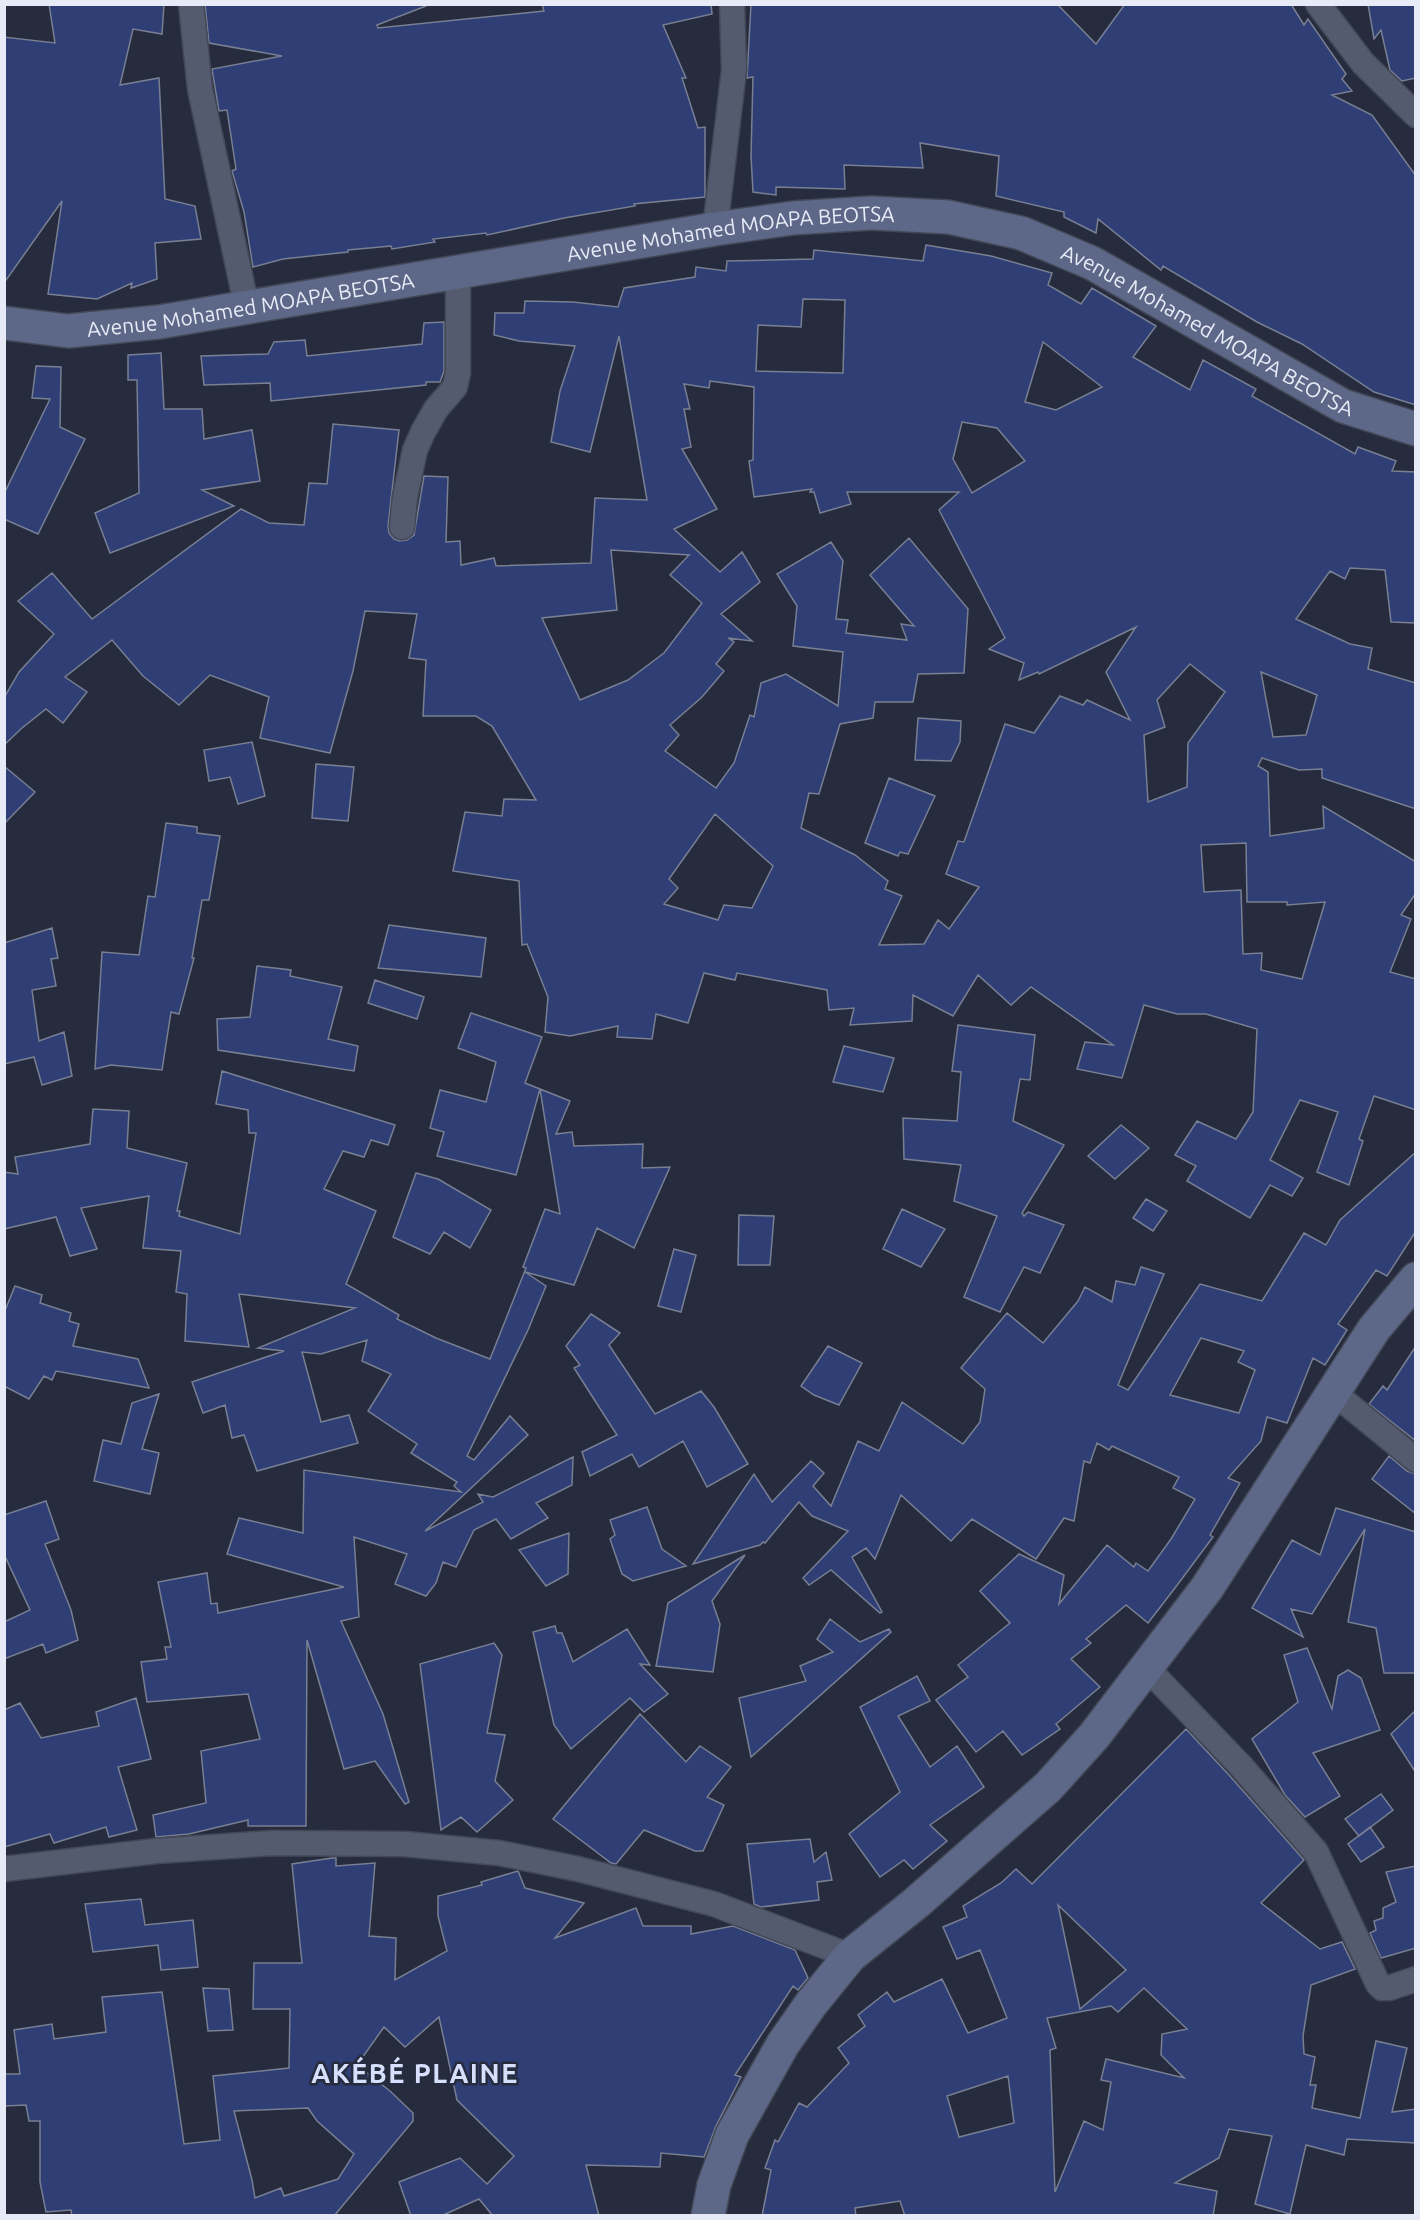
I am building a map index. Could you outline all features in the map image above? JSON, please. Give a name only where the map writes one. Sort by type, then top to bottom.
[{"type":"main road","name":"Avenue Mohamed MOAPA BEOTSA","points":[[4,323],[68,331],[159,322],[793,218],[871,213],[948,217],[1021,233],[1092,263],[1343,406],[1416,429]]},
{"type":"main road","points":[[708,2216],[714,2185],[732,2134],[783,2044],[850,1956],[916,1903],[1048,1787],[1094,1736],[1207,1588],[1374,1329],[1416,1279]]},
{"type":"street","points":[[191,4],[200,89],[247,308]]},
{"type":"street","points":[[715,229],[734,70],[732,4]]},
{"type":"street","points":[[1318,4],[1363,63],[1416,115]]},
{"type":"street","points":[[402,527],[405,497],[416,450],[436,409],[455,387],[458,373],[458,274]]},
{"type":"street","points":[[1334,1393],[1416,1460]]},
{"type":"street","points":[[1146,1667],[1240,1765],[1316,1852],[1378,1984],[1382,1988],[1389,1988],[1416,1979]]},
{"type":"street","points":[[4,1869],[156,1851],[272,1843],[405,1844],[489,1852],[578,1869],[714,1904],[850,1956]]},
{"type":"building","points":[[49,4],[164,4],[162,34],[133,29],[120,85],[159,78],[165,199],[195,206],[201,239],[155,243],[157,279],[131,288],[132,283],[97,299],[48,294],[62,201],[4,283],[4,37],[55,43]]},
{"type":"building","points":[[205,4],[426,4],[426,6],[377,25],[378,28],[544,11],[542,4],[711,4],[712,14],[663,25],[686,78],[682,78],[698,128],[705,127],[705,197],[634,204],[635,206],[564,218],[487,235],[486,233],[433,239],[435,242],[392,249],[391,246],[348,250],[348,252],[283,259],[253,267],[244,212],[232,171],[236,169],[227,110],[219,111],[212,69],[282,56],[209,43]]},
{"type":"building","points":[[751,4],[1057,4],[1096,44],[1125,4],[1291,4],[1304,25],[1308,19],[1346,74],[1342,79],[1352,91],[1332,95],[1372,115],[1416,176],[1416,405],[1374,392],[1302,344],[1257,322],[1163,266],[1161,270],[1098,219],[1096,233],[1064,217],[1064,212],[996,196],[999,156],[920,143],[923,168],[844,165],[845,189],[776,187],[776,195],[753,192],[751,156],[753,77],[747,78]]},
{"type":"building","points":[[1368,4],[1416,4],[1416,78],[1402,81],[1390,70],[1381,30],[1374,39]]},
{"type":"building","points":[[926,245],[991,256],[1052,273],[1048,285],[1081,304],[1092,288],[1156,326],[1133,357],[1190,390],[1203,360],[1256,389],[1252,396],[1355,454],[1358,447],[1396,461],[1392,471],[1416,472],[1416,623],[1391,622],[1385,570],[1350,568],[1345,579],[1330,571],[1296,619],[1350,644],[1372,648],[1368,669],[1416,683],[1416,809],[1322,778],[1322,769],[1299,770],[1262,758],[1258,766],[1268,772],[1270,836],[1324,828],[1323,806],[1416,862],[1416,893],[1401,915],[1411,919],[1390,972],[1416,979],[1416,1110],[1374,1096],[1359,1139],[1363,1141],[1349,1185],[1317,1172],[1338,1112],[1300,1100],[1270,1160],[1303,1178],[1292,1196],[1270,1185],[1250,1218],[1187,1181],[1196,1166],[1175,1155],[1197,1121],[1236,1139],[1253,1112],[1257,1029],[1206,1014],[1177,1014],[1144,1005],[1122,1078],[1077,1069],[1085,1042],[1113,1045],[1031,987],[1011,1005],[978,975],[953,1016],[913,995],[912,1021],[850,1025],[854,1008],[829,1010],[827,990],[737,973],[735,980],[704,973],[688,1023],[656,1014],[652,1039],[617,1037],[618,1026],[570,1036],[545,1032],[548,997],[527,944],[522,945],[519,881],[453,871],[465,812],[502,816],[504,799],[536,800],[492,726],[476,716],[423,716],[426,660],[409,658],[417,614],[365,611],[353,671],[330,753],[260,738],[269,697],[210,675],[179,705],[143,676],[112,640],[65,677],[87,692],[63,723],[46,709],[4,745],[4,698],[19,672],[54,634],[18,601],[52,573],[92,619],[241,509],[269,523],[304,525],[309,483],[327,484],[333,424],[399,430],[388,526],[389,533],[394,539],[407,540],[414,535],[424,476],[448,477],[446,542],[460,541],[461,565],[494,558],[496,566],[591,563],[595,498],[647,500],[619,336],[590,452],[551,442],[560,391],[575,346],[519,341],[494,335],[495,313],[524,313],[525,301],[573,302],[618,307],[624,288],[695,277],[696,267],[726,271],[727,261],[813,259],[814,250],[923,261]],"holes":[[[803,299],[845,300],[843,373],[756,371],[758,325],[801,327]],[[1043,342],[1102,387],[1056,410],[1025,402]],[[710,381],[754,387],[753,460],[749,461],[754,497],[812,489],[810,492],[814,492],[820,513],[851,504],[847,492],[959,492],[939,510],[1005,638],[989,649],[1024,663],[1019,680],[1038,672],[1039,674],[1136,627],[1106,672],[1130,720],[1087,700],[1083,705],[1060,696],[1034,733],[1005,724],[964,842],[958,841],[946,874],[979,887],[949,929],[938,920],[924,944],[879,945],[902,896],[885,889],[888,881],[855,855],[801,828],[809,793],[819,794],[840,724],[873,718],[875,702],[913,702],[918,674],[964,673],[968,609],[909,538],[870,575],[914,626],[901,624],[907,640],[846,633],[848,620],[836,619],[843,561],[831,542],[777,574],[797,606],[793,646],[843,652],[838,706],[786,674],[761,683],[754,717],[750,715],[734,763],[716,788],[665,751],[679,735],[670,725],[702,697],[724,671],[716,664],[734,642],[728,638],[752,641],[721,614],[760,582],[742,552],[720,572],[674,529],[717,509],[682,449],[691,447],[684,409],[690,409],[684,384],[709,388]],[[962,422],[997,428],[1025,461],[972,493],[953,459]],[[611,550],[689,555],[670,575],[702,603],[664,653],[628,680],[580,700],[542,618],[617,610]],[[1190,664],[1225,692],[1188,743],[1187,787],[1148,802],[1144,735],[1165,727],[1157,700]],[[1261,672],[1317,695],[1306,735],[1273,737]],[[715,814],[773,866],[752,908],[724,905],[718,920],[664,904],[678,888],[669,879]],[[1246,843],[1247,902],[1287,902],[1287,905],[1325,902],[1302,979],[1261,970],[1262,953],[1243,954],[1241,890],[1204,892],[1201,845]]]},
{"type":"building","points":[[444,322],[444,371],[440,382],[271,401],[270,383],[204,385],[201,356],[268,354],[274,342],[305,340],[307,356],[422,344],[424,323]]},
{"type":"building","points":[[161,353],[164,409],[202,409],[204,439],[252,430],[260,481],[202,490],[234,506],[110,553],[95,513],[139,493],[137,380],[128,380],[128,355]]},
{"type":"building","points":[[36,366],[61,367],[60,427],[85,439],[38,534],[4,519],[4,494],[50,399],[32,398]]},
{"type":"building","points":[[918,718],[961,721],[960,742],[951,761],[915,760]]},
{"type":"building","points":[[252,742],[265,796],[238,804],[230,777],[209,781],[204,750]]},
{"type":"building","points":[[316,764],[354,767],[348,821],[312,818]]},
{"type":"building","points":[[4,766],[35,792],[4,824]]},
{"type":"building","points":[[889,778],[935,796],[908,854],[900,852],[898,856],[865,843]]},
{"type":"building","points":[[166,823],[197,827],[197,833],[220,836],[209,900],[202,900],[192,958],[194,958],[179,1014],[171,1012],[162,1070],[111,1065],[95,1069],[102,952],[139,955],[148,896],[155,897]]},
{"type":"building","points":[[389,925],[486,938],[481,977],[378,968]]},
{"type":"building","points":[[52,928],[58,958],[51,959],[56,986],[32,990],[39,1041],[64,1032],[72,1076],[42,1085],[34,1057],[4,1064],[4,943]]},
{"type":"building","points":[[257,966],[291,970],[290,976],[342,987],[328,1039],[358,1046],[354,1071],[218,1050],[217,1019],[250,1017]]},
{"type":"building","points":[[375,980],[424,997],[417,1019],[368,1003]]},
{"type":"building","points":[[471,1013],[542,1037],[525,1083],[540,1089],[516,1175],[437,1156],[444,1132],[430,1128],[440,1090],[486,1102],[496,1062],[458,1048]]},
{"type":"building","points":[[958,1025],[1035,1035],[1030,1080],[1020,1079],[1013,1121],[1064,1145],[1022,1213],[1024,1216],[1028,1212],[1064,1225],[1040,1273],[1024,1267],[1000,1312],[964,1297],[997,1216],[954,1201],[961,1165],[904,1159],[903,1118],[957,1121],[961,1072],[952,1071]]},
{"type":"building","points":[[844,1046],[894,1058],[883,1092],[833,1082]]},
{"type":"building","points":[[222,1071],[395,1125],[388,1145],[371,1140],[364,1157],[343,1151],[324,1189],[376,1211],[346,1284],[399,1315],[397,1319],[436,1338],[490,1359],[526,1268],[523,1267],[545,1209],[560,1214],[540,1089],[570,1101],[556,1134],[572,1132],[574,1146],[643,1144],[642,1168],[670,1167],[634,1248],[597,1228],[574,1285],[525,1272],[546,1286],[528,1330],[467,1456],[474,1460],[510,1416],[528,1435],[425,1531],[483,1502],[478,1494],[493,1497],[573,1457],[572,1485],[536,1503],[548,1518],[511,1539],[496,1519],[474,1530],[456,1567],[443,1562],[436,1583],[426,1596],[395,1584],[407,1554],[354,1537],[359,1617],[341,1621],[383,1714],[409,1802],[405,1804],[375,1761],[344,1769],[307,1640],[306,1826],[248,1826],[248,1820],[189,1834],[156,1837],[153,1815],[206,1803],[201,1751],[260,1739],[248,1694],[147,1702],[141,1662],[167,1659],[165,1647],[171,1647],[158,1582],[207,1573],[211,1604],[217,1603],[218,1613],[344,1587],[227,1554],[239,1518],[303,1533],[304,1470],[461,1492],[454,1486],[457,1482],[411,1453],[417,1444],[368,1411],[391,1374],[362,1361],[367,1340],[321,1354],[302,1352],[321,1422],[349,1415],[358,1443],[257,1471],[244,1435],[232,1438],[225,1405],[203,1413],[192,1382],[284,1351],[258,1348],[355,1308],[239,1294],[249,1347],[185,1341],[187,1294],[176,1292],[181,1251],[143,1248],[149,1196],[81,1208],[97,1249],[70,1256],[56,1217],[4,1229],[4,1172],[18,1174],[15,1157],[90,1144],[93,1109],[129,1111],[127,1148],[187,1163],[177,1211],[180,1211],[179,1216],[240,1234],[256,1133],[249,1133],[248,1110],[216,1104]]},
{"type":"building","points":[[1121,1125],[1149,1148],[1115,1179],[1088,1156]]},
{"type":"building","points":[[1416,1152],[1416,1231],[1387,1276],[1376,1270],[1338,1324],[1347,1330],[1325,1365],[1313,1358],[1287,1423],[1267,1417],[1261,1441],[1228,1478],[1240,1483],[1210,1535],[1213,1537],[1148,1623],[1126,1605],[1086,1639],[1091,1643],[1071,1659],[1100,1687],[1056,1724],[1060,1729],[1022,1755],[1003,1731],[976,1752],[936,1700],[968,1677],[958,1665],[1010,1623],[980,1591],[1019,1554],[1064,1575],[1059,1604],[1107,1545],[1134,1567],[1136,1563],[1148,1571],[1195,1499],[1173,1488],[1179,1477],[1112,1446],[1109,1450],[1097,1443],[1090,1463],[1084,1461],[1074,1521],[1064,1518],[1036,1559],[972,1519],[951,1541],[901,1495],[875,1559],[866,1548],[852,1557],[882,1612],[880,1613],[831,1570],[809,1585],[803,1578],[848,1531],[812,1516],[799,1502],[765,1543],[693,1564],[754,1474],[772,1502],[811,1461],[824,1473],[813,1486],[831,1506],[858,1441],[879,1451],[902,1402],[963,1444],[980,1422],[985,1389],[961,1368],[1007,1313],[1043,1343],[1078,1301],[1085,1287],[1112,1302],[1116,1281],[1135,1285],[1141,1267],[1164,1274],[1118,1385],[1128,1390],[1200,1284],[1262,1301],[1304,1233],[1326,1245],[1340,1220]],"holes":[[[1201,1338],[1244,1351],[1238,1362],[1255,1370],[1239,1413],[1170,1395]]]},
{"type":"building","points":[[416,1173],[438,1179],[491,1210],[470,1248],[444,1232],[430,1254],[393,1237]]},
{"type":"building","points":[[1146,1199],[1167,1211],[1153,1231],[1133,1218]]},
{"type":"building","points":[[902,1209],[945,1229],[921,1267],[883,1249]]},
{"type":"building","points":[[739,1215],[774,1216],[770,1265],[738,1265]]},
{"type":"building","points":[[674,1249],[696,1255],[681,1312],[658,1306]]},
{"type":"building","points":[[15,1286],[42,1295],[40,1303],[71,1313],[69,1321],[79,1324],[73,1346],[138,1359],[149,1388],[56,1371],[52,1380],[44,1376],[29,1399],[4,1386],[4,1313]]},
{"type":"building","points":[[591,1314],[620,1333],[609,1345],[655,1414],[701,1391],[714,1407],[748,1464],[707,1487],[683,1441],[639,1467],[632,1454],[590,1476],[582,1452],[617,1435],[574,1368],[580,1365],[566,1346]]},
{"type":"building","points":[[828,1346],[862,1363],[839,1405],[814,1395],[801,1386]]},
{"type":"building","points":[[1416,1346],[1416,1441],[1369,1404],[1383,1386],[1387,1390]]},
{"type":"building","points":[[159,1394],[142,1449],[159,1453],[150,1494],[94,1481],[103,1440],[121,1444],[132,1403]]},
{"type":"building","points":[[1389,1456],[1407,1471],[1416,1474],[1416,1514],[1372,1479]]},
{"type":"building","points":[[46,1501],[59,1539],[45,1544],[71,1610],[78,1640],[46,1653],[43,1644],[4,1659],[4,1622],[30,1610],[4,1554],[4,1515]]},
{"type":"building","points":[[647,1507],[662,1549],[686,1566],[633,1581],[622,1574],[610,1539],[615,1535],[610,1520]]},
{"type":"building","points":[[1336,1508],[1416,1532],[1416,1673],[1384,1673],[1376,1628],[1348,1622],[1365,1529],[1312,1614],[1291,1609],[1303,1637],[1252,1608],[1292,1540],[1320,1555]]},
{"type":"building","points":[[569,1533],[568,1574],[546,1586],[519,1550]]},
{"type":"building","points":[[745,1555],[712,1601],[720,1624],[713,1672],[656,1666],[668,1603]]},
{"type":"building","points":[[830,1619],[860,1642],[889,1629],[891,1632],[751,1757],[739,1698],[806,1681],[800,1666],[833,1652],[817,1639]]},
{"type":"building","points":[[555,1626],[557,1633],[562,1633],[573,1662],[627,1629],[650,1665],[640,1664],[668,1694],[644,1712],[630,1698],[571,1749],[554,1725],[533,1632]]},
{"type":"building","points":[[494,1643],[502,1655],[487,1733],[505,1735],[495,1781],[513,1800],[477,1832],[461,1817],[441,1830],[420,1664]]},
{"type":"building","points":[[1307,1648],[1332,1709],[1338,1676],[1348,1670],[1361,1678],[1380,1730],[1313,1753],[1340,1796],[1305,1817],[1285,1795],[1252,1739],[1298,1702],[1284,1655]]},
{"type":"building","points":[[917,1676],[930,1701],[898,1716],[930,1767],[957,1746],[984,1787],[930,1825],[947,1841],[913,1869],[904,1860],[880,1877],[849,1834],[900,1792],[860,1707]]},
{"type":"building","points":[[136,1698],[151,1759],[118,1767],[137,1830],[109,1837],[106,1827],[54,1843],[50,1834],[4,1847],[4,1710],[20,1703],[41,1738],[99,1726],[96,1712]]},
{"type":"building","points":[[1416,1710],[1416,1773],[1391,1734]]},
{"type":"building","points":[[640,1714],[686,1762],[700,1746],[731,1767],[707,1797],[724,1805],[703,1851],[695,1851],[644,1830],[616,1864],[611,1863],[553,1819]]},
{"type":"building","points":[[1186,1729],[1304,1860],[1261,1903],[1320,1949],[1342,1942],[1355,1969],[1311,1985],[1303,2036],[1304,2054],[1315,2057],[1310,2085],[1316,2085],[1312,2108],[1360,2118],[1376,2041],[1407,2048],[1392,2112],[1416,2109],[1416,2143],[1347,2139],[1344,2155],[1306,2145],[1290,2214],[1255,2204],[1272,2136],[1229,2129],[1219,2158],[1175,2183],[1217,2191],[1213,2216],[905,2216],[900,2201],[855,2208],[856,2216],[762,2216],[771,2170],[765,2168],[775,2140],[778,2142],[799,2103],[807,2107],[849,2063],[838,2048],[865,2026],[858,2015],[887,1992],[894,2002],[942,1979],[968,2033],[1007,2018],[980,1950],[957,1959],[943,1927],[967,1917],[963,1906],[1001,1883],[1016,1869],[1032,1884]],"holes":[[[1058,1905],[1126,1970],[1080,2009]],[[1144,1988],[1187,2029],[1162,2034],[1161,2055],[1184,2078],[1106,2059],[1101,2080],[1111,2082],[1103,2130],[1084,2121],[1055,2192],[1050,2050],[1056,2048],[1047,2018],[1111,2006],[1118,2012]],[[1008,2076],[1014,2123],[959,2137],[947,2096]]]},
{"type":"building","points":[[1381,1794],[1393,1810],[1359,1836],[1345,1819]]},
{"type":"building","points":[[1370,1827],[1384,1847],[1361,1862],[1348,1844]]},
{"type":"building","points":[[810,1839],[814,1862],[826,1852],[832,1880],[817,1882],[819,1900],[761,1907],[754,1904],[747,1844]]},
{"type":"building","points":[[332,1858],[336,1858],[336,1866],[375,1863],[369,1936],[396,1938],[395,1980],[447,1951],[438,1916],[438,1896],[482,1885],[481,1882],[518,1871],[525,1888],[584,1903],[555,1938],[636,1908],[643,1926],[691,1926],[691,1934],[733,1926],[795,1950],[808,1978],[798,1990],[793,1986],[735,2075],[741,2077],[716,2126],[704,2157],[661,2153],[660,2167],[586,2165],[599,2216],[493,2216],[479,2199],[441,2216],[411,2216],[399,2182],[460,2158],[487,2184],[514,2156],[457,2100],[439,2017],[405,2047],[384,2027],[357,2065],[413,2113],[413,2121],[334,2216],[72,2216],[71,2210],[46,2212],[40,2182],[40,2121],[29,2121],[26,2105],[4,2106],[4,2074],[20,2074],[14,2030],[52,2024],[54,2039],[106,2032],[102,1997],[162,1992],[184,2144],[220,2140],[213,2076],[289,2068],[290,2009],[253,2009],[254,1963],[302,1963],[292,1864]],"holes":[[[308,2108],[317,2121],[354,2154],[338,2179],[284,2196],[281,2188],[255,2198],[234,2111]]]},
{"type":"building","points":[[1416,1866],[1416,1948],[1381,1958],[1370,1933],[1376,1930],[1374,1921],[1383,1918],[1383,1908],[1396,1902],[1386,1872]]},
{"type":"building","points":[[141,1899],[145,1925],[193,1920],[198,1967],[161,1970],[158,1945],[93,1952],[85,1904]]},
{"type":"building","points":[[203,1988],[229,1989],[233,2030],[208,2031]]},
{"type":"district","name":"AKÉBÉ PLAINE","points":[[415,2073]]}]
